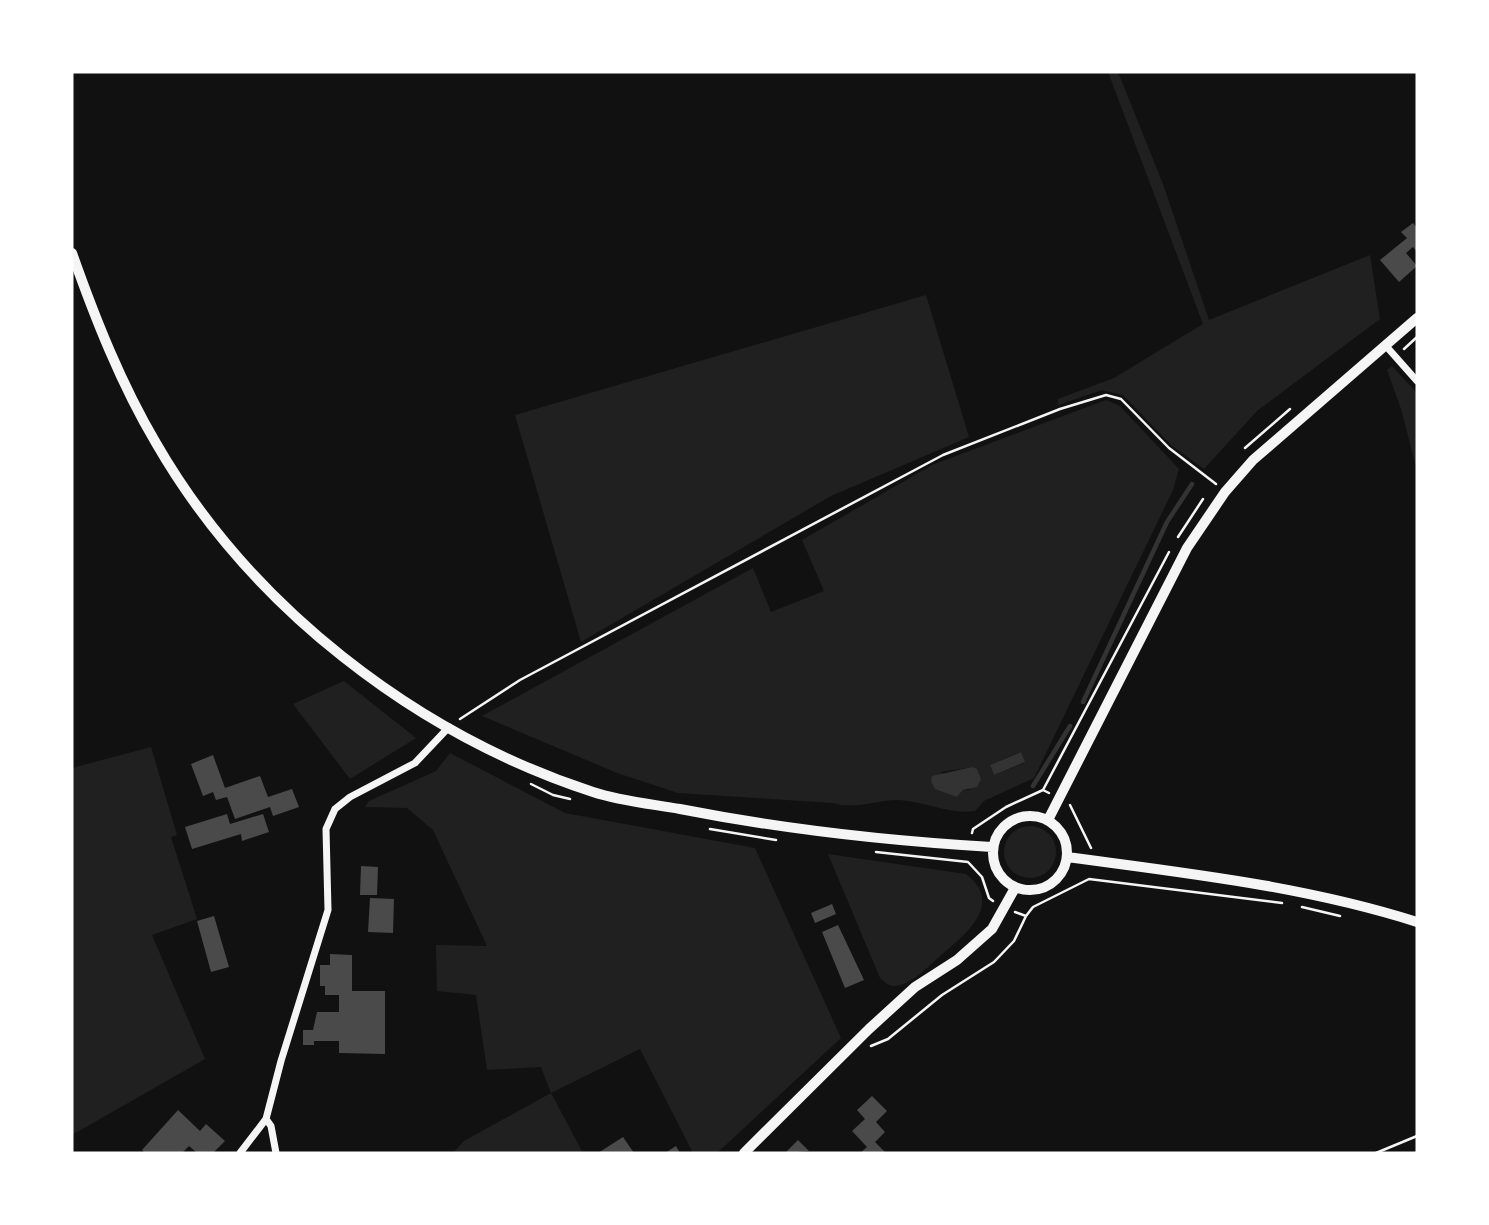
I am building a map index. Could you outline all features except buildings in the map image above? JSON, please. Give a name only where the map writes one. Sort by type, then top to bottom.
[{"type":"main road","points":[[72,253],[112,356],[156,444],[211,524],[281,604],[332,648],[395,695],[511,759],[594,792],[749,822],[992,847]]},
{"type":"main road","points":[[1048,820],[1187,548],[1225,492],[1253,460],[1417,318]]},
{"type":"main road","points":[[1025,816],[1048,820],[1063,836],[1067,857],[1065,868],[1049,886],[1038,890],[1015,888],[997,871],[992,847],[1003,826],[1013,819],[1025,816]]},
{"type":"main road","points":[[1067,857],[1251,882],[1337,900],[1417,922]]},
{"type":"street","points":[[1386,346],[1417,381]]},
{"type":"street","points":[[240,1153],[266,1119],[281,1061],[328,910],[326,829],[335,809],[350,797],[415,763],[449,727]]},
{"type":"street","points":[[744,1153],[869,1028],[915,987],[957,960],[992,929],[1015,888]]},
{"type":"street","points":[[266,1119],[271,1126],[276,1153]]},
{"type":"path","points":[[1394,358],[1417,337]]},
{"type":"path","points":[[449,727],[520,680],[943,455],[1060,409],[1106,395],[1121,399],[1169,448],[1225,492]]},
{"type":"path","points":[[528,782],[553,795],[579,800]]},
{"type":"path","points":[[709,829],[785,841]]},
{"type":"path","points":[[875,852],[968,862],[982,877],[989,898],[1004,908],[1026,916]]},
{"type":"path","points":[[867,1048],[888,1039],[942,995],[994,962],[1014,941],[1033,907],[1089,879],[1289,905]]},
{"type":"path","points":[[1302,907],[1351,918]]},
{"type":"path","points":[[1376,1153],[1417,1136]]},
{"type":"shaded area","points":[[1108,72],[1118,72],[1163,184],[1209,320],[1370,255],[1380,319],[1257,411],[1204,469],[1171,445],[1123,395],[1102,390],[1058,405],[1058,399],[1114,378],[1203,324]]},
{"type":"shaded area","points":[[926,295],[969,437],[831,496],[581,642],[515,415]]},
{"type":"shaded area","points":[[1392,366],[1417,393],[1417,471],[1401,409],[1387,370]]},
{"type":"shaded area","points":[[1106,400],[1120,406],[1179,469],[1173,490],[1034,778],[984,801],[975,811],[956,811],[898,800],[841,805],[678,793],[617,773],[482,716],[753,568],[771,612],[824,591],[802,540],[932,465]],"holes":[[[1020,752],[1024,763],[994,775],[990,765]],[[972,767],[970,790],[963,790],[957,797],[947,792],[941,772]]]},
{"type":"shaded area","points":[[344,681],[416,738],[350,779],[293,704]]},
{"type":"shaded area","points":[[151,747],[177,835],[171,837],[197,919],[152,935],[205,1059],[72,1135],[72,768]]},
{"type":"shaded area","points":[[1021,752],[1025,762],[994,775],[990,765]]},
{"type":"shaded area","points":[[450,753],[565,813],[755,848],[841,1038],[717,1153],[693,1153],[640,1049],[551,1093],[541,1067],[487,1070],[476,995],[437,991],[436,945],[487,946],[433,830],[407,808],[365,807],[369,801],[436,771]]},
{"type":"shaded area","points":[[972,767],[977,769],[981,779],[977,787],[963,790],[957,797],[935,789],[931,781],[932,776]]},
{"type":"shaded area","points":[[1030,826],[1040,828],[1048,834],[1054,842],[1054,862],[1048,870],[1040,876],[1030,878],[1020,876],[1012,870],[1006,862],[1004,852],[1006,842],[1012,834],[1020,828]]},
{"type":"shaded area","points":[[828,854],[966,874],[977,885],[982,897],[982,908],[960,939],[925,970],[901,985],[891,986],[880,978]]},
{"type":"shaded area","points":[[551,1093],[583,1153],[453,1153],[464,1141]]},
{"type":"waterway","points":[[1083,702],[1167,522],[1192,484]]},
{"type":"waterway","points":[[1033,786],[1070,726]]}]
